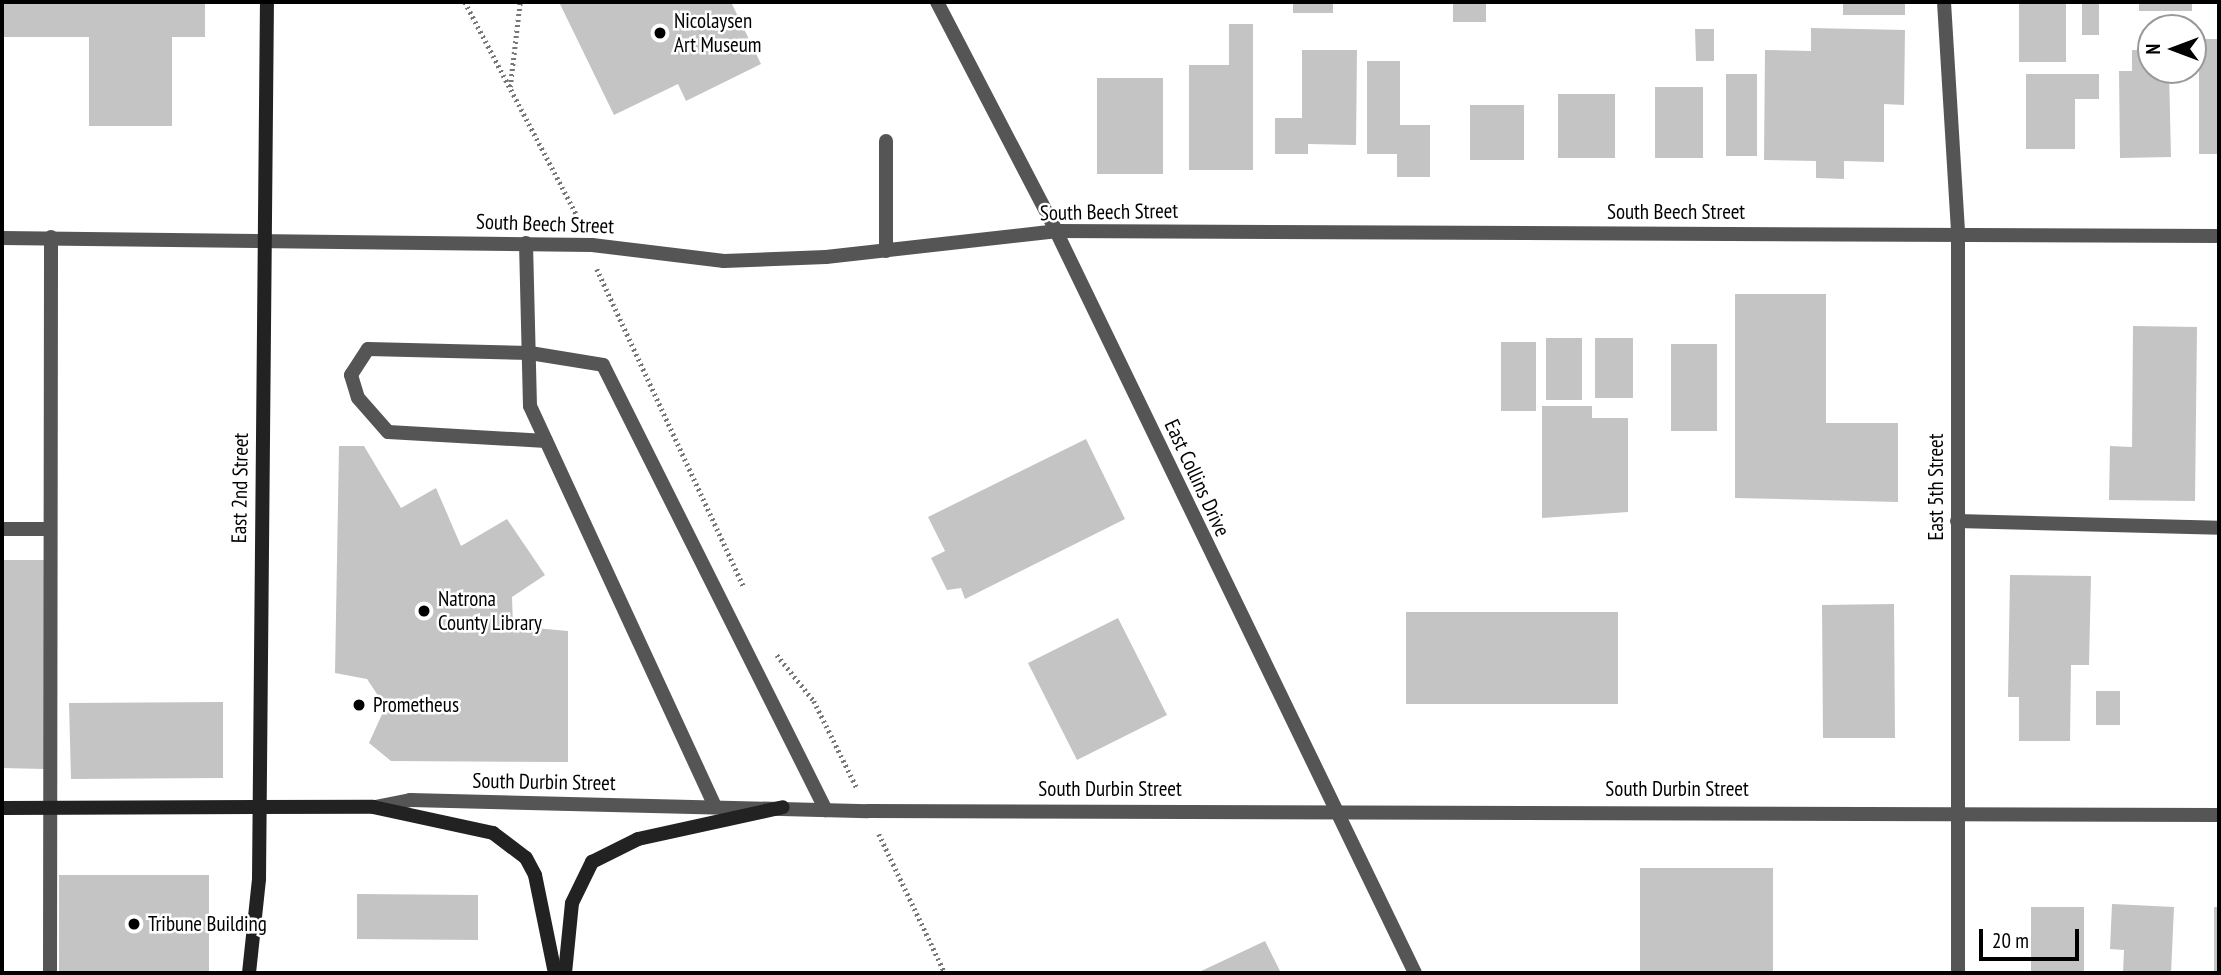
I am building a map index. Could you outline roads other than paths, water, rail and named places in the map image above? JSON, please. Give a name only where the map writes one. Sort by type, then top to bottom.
[{"type":"main road","name":"East 2nd Street","points":[[248,973],[259,879],[257,806],[267,2]]},
{"type":"main road","name":"South Durbin Street","points":[[2,808],[373,807]]},
{"type":"main road","points":[[373,807],[493,832],[516,848],[535,875],[555,973]]},
{"type":"main road","points":[[565,973],[572,903],[592,862],[638,839],[783,807]]},
{"type":"street","name":"East Collins Drive","points":[[937,2],[1056,231],[1332,810],[1415,973]]},
{"type":"street","name":"East 5th Street","points":[[1944,2],[1958,234],[1958,973]]},
{"type":"street","points":[[886,141],[886,251]]},
{"type":"street","name":"South Beech Street","points":[[2,238],[592,244],[724,261],[886,251],[1056,231],[2219,236]]},
{"type":"street","points":[[50,973],[51,237]]},
{"type":"street","points":[[526,243],[530,406],[715,806]]},
{"type":"street","points":[[546,441],[387,432],[358,398],[351,375],[368,349],[530,353],[603,365],[826,810]]},
{"type":"street","points":[[1957,521],[2219,528]]},
{"type":"street","points":[[2,529],[50,529]]},
{"type":"street","name":"South Durbin Street","points":[[373,807],[410,800],[868,811],[1958,810],[2219,815]]},
{"type":"place","name":"Nicolaysen Art Museum","points":[[660,33]]},
{"type":"place","name":"Natrona County Library","points":[[424,611]]},
{"type":"place","name":"Prometheus","points":[[359,705]]},
{"type":"place","name":"Tribune Building","points":[[134,924]]}]
